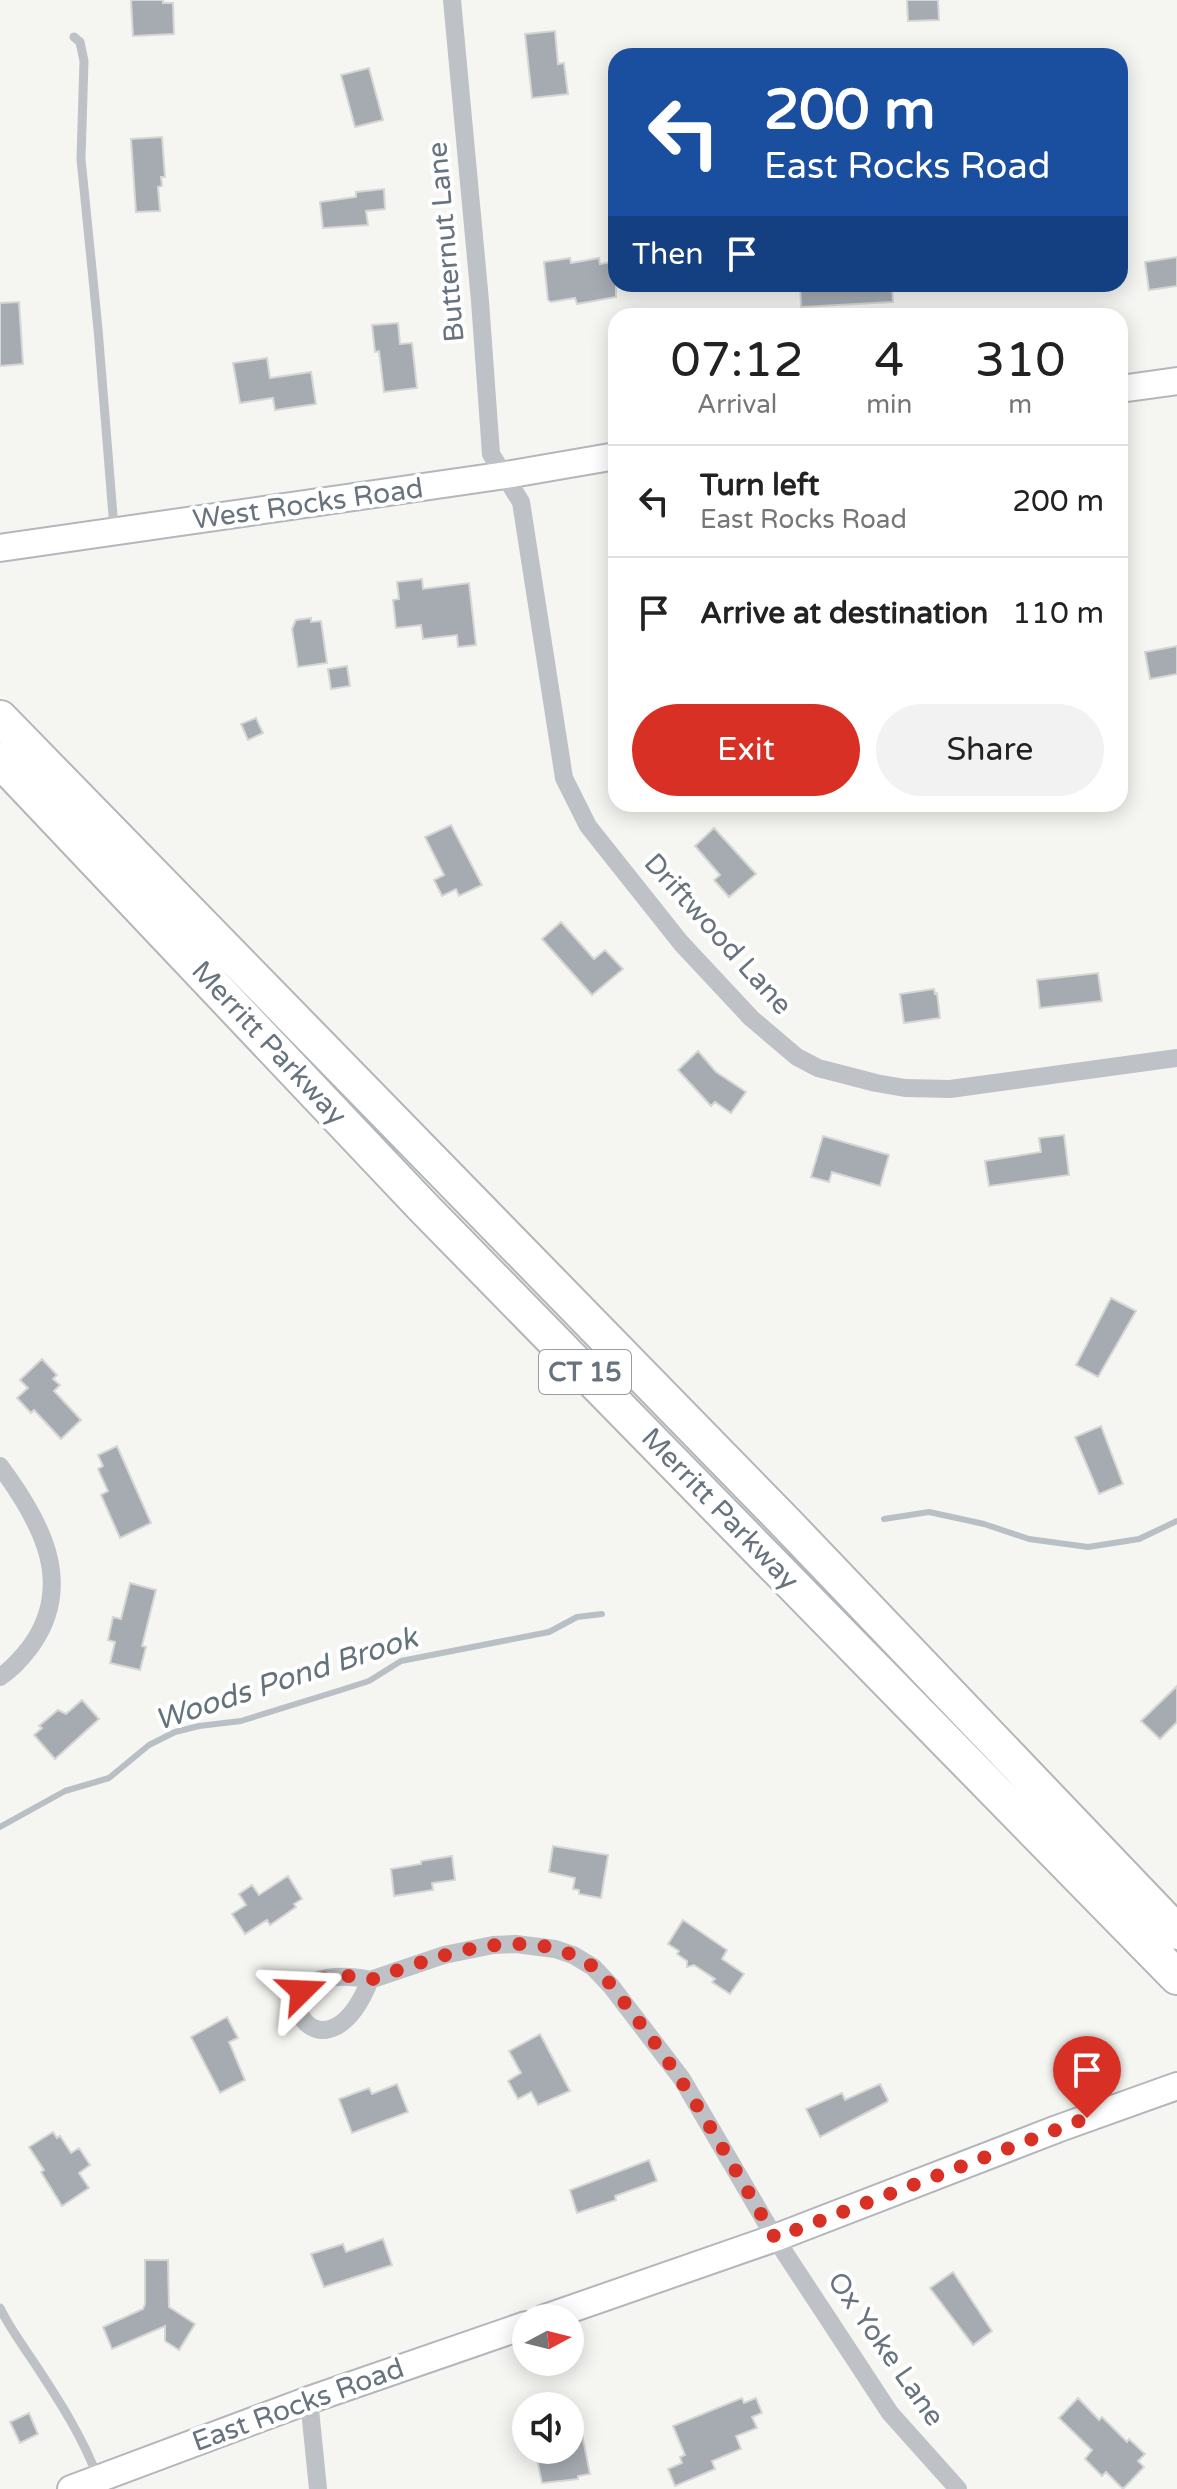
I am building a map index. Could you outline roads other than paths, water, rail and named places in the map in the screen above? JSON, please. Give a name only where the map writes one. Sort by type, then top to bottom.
[{"type":"highway","name":"Merritt Parkway","points":[[0,718],[788,1525],[1177,1932]]},
{"type":"highway","name":"Merritt Parkway","points":[[0,760],[423,1207],[1177,1977]]},
{"type":"street","name":"Butternut Lane","points":[[452,0],[491,454],[506,475]]},
{"type":"street","points":[[1128,388],[1177,381]]},
{"type":"street","name":"West Rocks Road","points":[[0,548],[608,457]]},
{"type":"street","name":"Driftwood Lane","points":[[506,475],[521,502],[564,778],[574,802],[588,826],[681,943],[771,1036],[797,1057],[818,1068],[905,1088],[950,1089],[1177,1058]]},
{"type":"street","points":[[0,1466],[36,1520],[46,1543],[52,1586],[50,1608],[40,1633],[24,1656],[0,1677]]},
{"type":"street","name":"Ox Yoke Lane","points":[[370,1980],[444,1955],[493,1945],[516,1944],[555,1949],[593,1967],[682,2079],[775,2238],[890,2413],[958,2489]]},
{"type":"street","points":[[584,2304],[775,2238],[1177,2086]]},
{"type":"street","name":"East Rocks Road","points":[[71,2489],[309,2400],[512,2330]]},
{"type":"street","points":[[309,2400],[318,2489]]},
{"type":"lane","points":[[74,37],[80,42],[84,61],[81,159],[114,532]]},
{"type":"lane","points":[[0,2308],[87,2450],[98,2478]]},
{"type":"waterway","name":"Woods Pond Brook","points":[[884,1519],[929,1512],[984,1524],[1029,1539],[1088,1547],[1139,1539],[1177,1521]]},
{"type":"waterway","name":"Woods Pond Brook","points":[[0,1827],[65,1791],[109,1778],[149,1745],[175,1732],[241,1721],[341,1690],[369,1681],[401,1661],[549,1632],[577,1617],[602,1614]]}]
